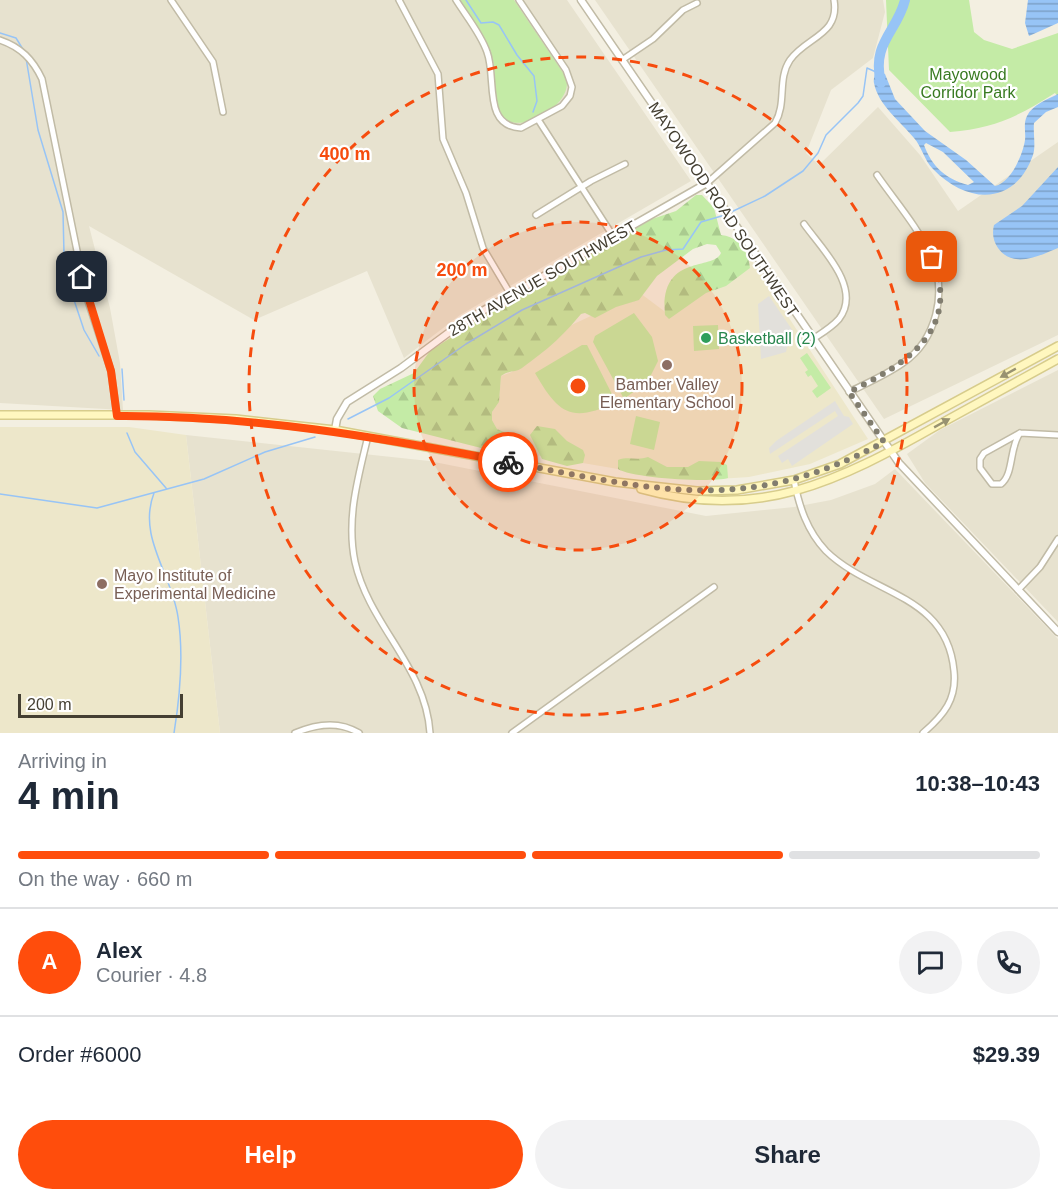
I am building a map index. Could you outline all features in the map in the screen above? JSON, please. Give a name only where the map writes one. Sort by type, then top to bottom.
[{"type":"main road","points":[[0,415],[236,419],[335,430],[615,482],[698,491],[737,490],[794,480],[840,464],[1058,346]]},
{"type":"main road","points":[[615,482],[656,493],[708,500],[754,499],[796,492],[848,474],[1058,359]]},
{"type":"street","points":[[171,0],[213,62],[223,112]]},
{"type":"street","points":[[399,0],[438,74],[443,139],[466,193],[483,249],[511,295]]},
{"type":"street","points":[[456,0],[488,53],[495,110],[499,118],[516,128],[526,127],[539,121],[565,103],[571,92],[572,82],[519,0]]},
{"type":"street","name":"MAYOWOOD ROAD SOUTHWEST","points":[[581,0],[890,452],[914,482],[1058,632]]},
{"type":"street","points":[[707,183],[775,123],[781,110],[787,66],[797,52],[828,29],[835,12],[834,0]]},
{"type":"street","points":[[622,60],[653,39],[683,10],[697,3]]},
{"type":"street","points":[[0,40],[21,50],[32,60],[42,79],[86,295],[111,371],[117,416]]},
{"type":"street","points":[[539,121],[613,236]]},
{"type":"street","points":[[536,215],[581,187],[625,164]]},
{"type":"street","points":[[849,392],[897,367],[916,351],[930,332],[939,301],[938,273],[928,250],[877,174]]},
{"type":"street","name":"28TH AVENUE SOUTHWEST","points":[[335,430],[337,419],[347,402],[401,369],[463,322],[707,183]]},
{"type":"street","points":[[804,224],[842,278],[846,292],[845,306],[838,319],[813,339]]},
{"type":"street","points":[[1020,433],[1011,453],[1006,479],[1001,484],[992,484],[980,468],[981,456],[1020,433],[1058,435]]},
{"type":"street","points":[[368,436],[353,497],[351,522],[355,564],[376,611],[415,676],[424,697],[430,733]]},
{"type":"street","points":[[794,480],[804,516],[825,549],[868,580],[916,604],[932,618],[943,633],[951,649],[955,689],[945,712],[923,733]]},
{"type":"street","points":[[1018,590],[1040,567],[1058,539]]},
{"type":"street","points":[[513,733],[714,587]]},
{"type":"street","points":[[295,733],[330,724],[359,733]]},
{"type":"shaded area","points":[[0,0],[567,0],[691,181],[460,315],[404,358],[367,271],[254,320],[89,226],[110,308],[120,363],[123,410],[0,403]]},
{"type":"shaded area","points":[[595,0],[883,0],[885,12],[873,58],[831,90],[806,153],[819,165],[878,107],[920,155],[958,211],[1058,142],[1058,335],[884,419]]},
{"type":"shaded area","name":"Bamber Valley Elementary School","points":[[750,258],[868,439],[810,464],[749,477],[718,479],[618,469],[507,450],[512,447],[507,434],[497,429],[492,420],[492,412],[499,402],[501,376],[512,372],[531,344],[640,293],[668,314]]},
{"type":"shaded area","points":[[769,296],[793,331],[787,335],[789,339],[786,352],[761,359],[758,304]]},
{"type":"shaded area","points":[[1058,370],[1058,622],[925,483],[907,454],[940,430]]},
{"type":"shaded area","points":[[835,401],[844,416],[849,417],[853,424],[792,466],[788,459],[782,463],[778,456],[838,416],[835,411],[770,454],[769,448],[776,441]]},
{"type":"shaded area","name":"Mayo Institute of Experimental Medicine","points":[[0,427],[129,427],[186,435],[220,733],[0,733]]},
{"type":"shaded area","points":[[186,435],[429,461],[706,516],[794,507],[831,500],[875,484],[895,469],[1058,639],[1058,733],[220,733]]},
{"type":"green space","points":[[460,0],[514,0],[566,77],[567,87],[555,106],[545,114],[522,123],[504,118],[497,106],[491,52]]},
{"type":"green space","name":"Mayowood Corridor Park","points":[[886,0],[969,0],[974,32],[984,40],[1012,49],[1058,33],[1058,97],[1055,93],[1017,115],[993,124],[950,132],[889,70]]},
{"type":"green space","points":[[696,195],[702,195],[714,208],[721,235],[733,239],[742,246],[750,268],[726,286],[706,293],[669,319],[665,315],[665,295],[670,282],[678,273],[708,262],[721,253],[716,245],[707,244],[693,249],[657,276],[639,300],[616,307],[595,318],[585,313],[581,314],[539,355],[519,370],[501,376],[499,402],[492,412],[492,420],[497,429],[513,436],[516,443],[507,450],[489,450],[402,428],[378,411],[373,396],[380,389],[414,373],[430,351],[495,309],[505,307],[521,294],[540,288],[565,269],[652,219],[676,211]]},
{"type":"green space","points":[[634,313],[652,337],[658,361],[648,381],[624,399],[593,342],[595,336]]},
{"type":"green space","name":"Basketball (2)","points":[[718,325],[719,349],[694,351],[693,326]]},
{"type":"green space","points":[[582,345],[587,345],[616,402],[601,409],[577,413],[559,406],[535,373]]},
{"type":"green space","points":[[807,353],[831,388],[817,398],[812,391],[818,386],[811,375],[808,377],[805,372],[808,370],[800,358]]},
{"type":"green space","points":[[636,416],[660,422],[654,450],[630,444]]},
{"type":"green space","points":[[537,426],[555,429],[567,441],[583,450],[585,455],[583,463],[567,466],[542,459],[530,435]]},
{"type":"green space","points":[[648,457],[667,467],[688,467],[699,461],[721,462],[727,465],[728,478],[672,479],[638,475],[618,469],[618,460]]},
{"type":"water","points":[[1028,0],[1058,0],[1058,23],[1029,36],[1025,23]]},
{"type":"water","points":[[877,70],[885,74],[895,99],[925,131],[966,160],[995,186],[1006,180],[1019,160],[1025,140],[1025,122],[1029,112],[1058,94],[1058,107],[1046,112],[1034,123],[1033,155],[1025,172],[1015,184],[989,195],[975,194],[947,181],[933,169],[917,142],[880,99],[874,81]],"holes":[[[926,143],[943,152],[974,182],[968,185],[947,176],[931,160],[924,145]]]},
{"type":"water","points":[[1058,167],[1058,248],[1026,259],[1011,258],[998,248],[994,240],[994,225],[1022,206]]},
{"type":"waterway","points":[[466,0],[481,23],[493,22],[499,25],[517,55],[534,76],[537,101],[533,112]]},
{"type":"waterway","points":[[881,83],[879,58],[905,0]]},
{"type":"waterway","points":[[0,33],[16,38],[24,51]]},
{"type":"waterway","points":[[26,58],[38,130],[63,212],[64,254],[69,285],[84,330],[99,356]]},
{"type":"waterway","points":[[729,213],[765,196],[803,171],[818,153],[826,135],[863,96],[867,68],[876,72]]},
{"type":"waterway","points":[[348,419],[389,398],[466,344],[522,310],[641,257],[666,250],[683,249],[701,222],[725,215]]},
{"type":"waterway","points":[[122,369],[124,400]]},
{"type":"waterway","points":[[127,433],[135,452],[166,488]]},
{"type":"waterway","points":[[0,494],[97,508],[204,479],[265,452],[315,437]]},
{"type":"waterway","points":[[154,493],[150,509],[150,525],[157,555],[175,601],[180,631],[180,675],[174,733]]},
{"type":"way so far","points":[[508,462],[615,482],[675,490],[737,490],[779,484],[822,472],[865,452],[884,442],[849,392],[904,363],[926,339],[939,301],[938,273],[932,257]]},
{"type":"place","name":"Basketball (2)","points":[[706,338]]},
{"type":"place","name":"Bamber Valley Elementary School","points":[[667,365]]},
{"type":"place","name":"Mayo Institute of Experimental Medicine","points":[[102,584]]},
{"type":"route","points":[[82,277],[111,371],[117,416],[236,419],[335,430],[508,462]]}]
